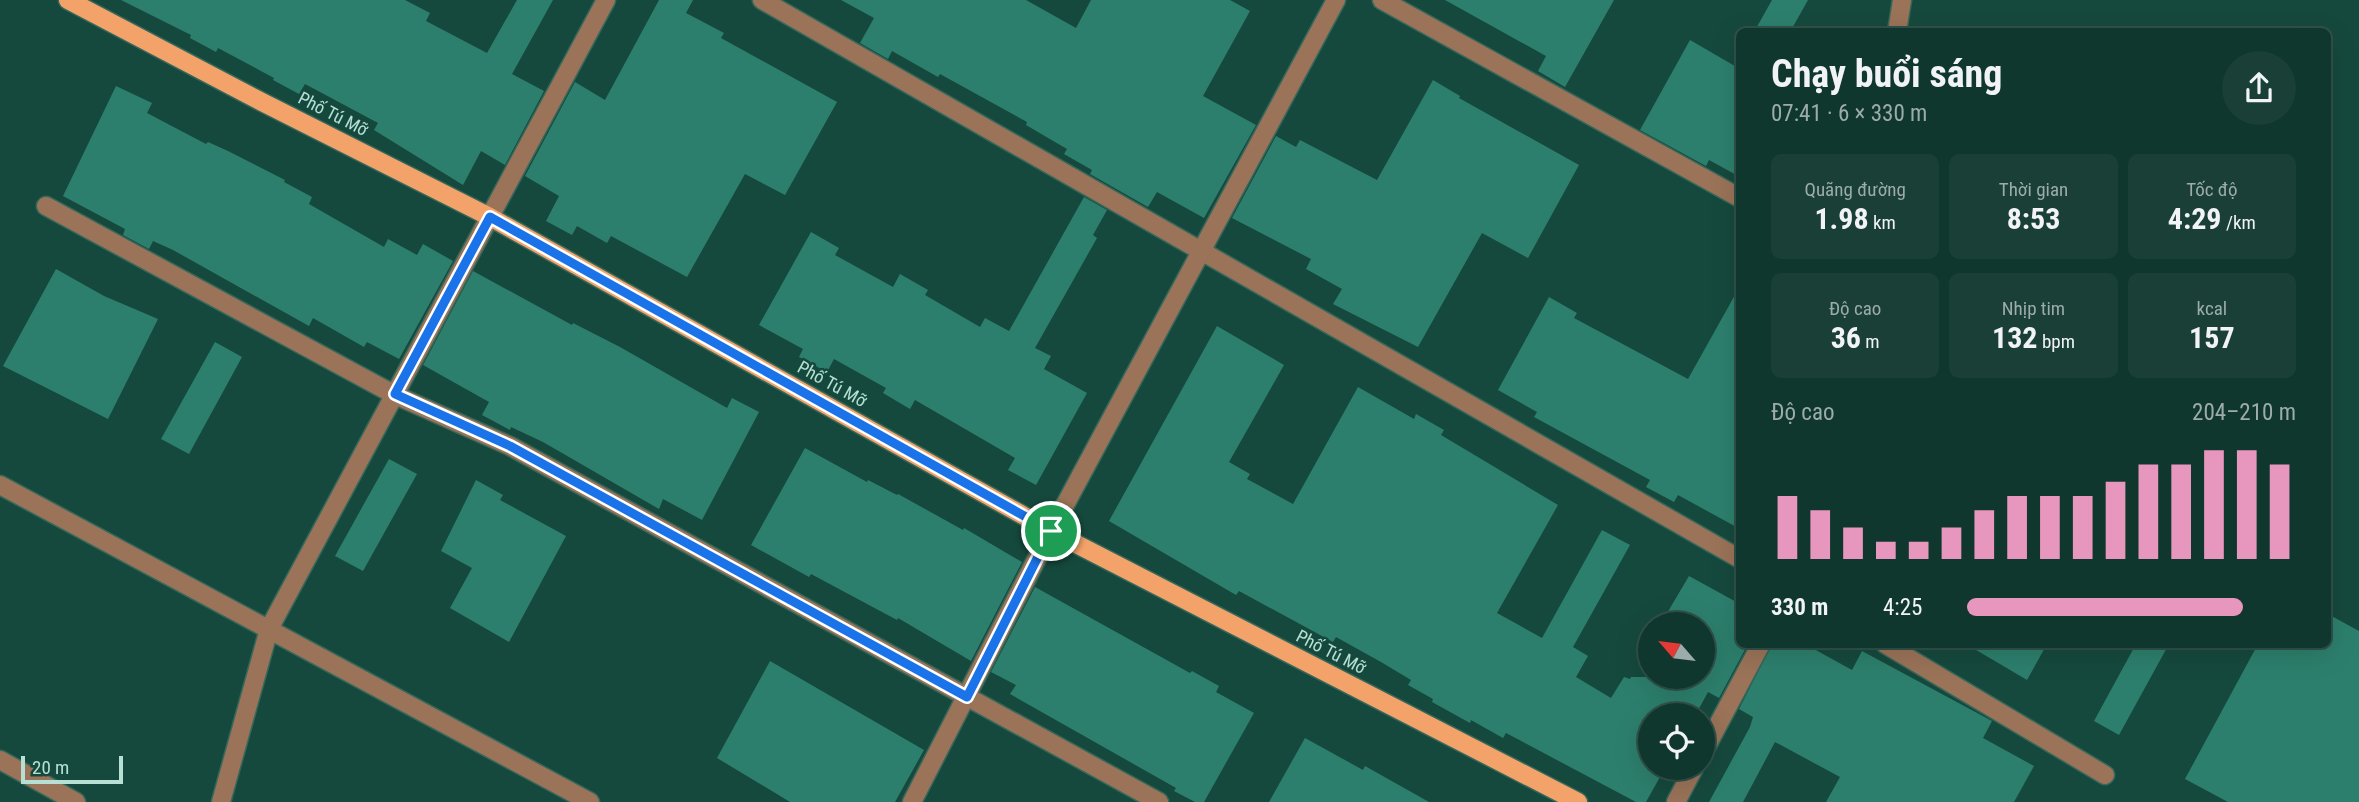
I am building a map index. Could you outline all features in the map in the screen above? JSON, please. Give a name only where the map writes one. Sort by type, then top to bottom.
[{"type":"main road","name":"Phố Tú Mỡ","points":[[68,0],[490,217],[1051,531],[1578,802]]},
{"type":"street","points":[[221,802],[269,629],[606,0]]},
{"type":"street","points":[[762,0],[1736,557]]},
{"type":"street","points":[[912,802],[1051,531],[1336,0]]},
{"type":"street","points":[[1382,0],[1736,196]]},
{"type":"street","points":[[1898,28],[1902,0]]},
{"type":"street","points":[[46,206],[395,394],[510,446],[1159,802]]},
{"type":"street","points":[[0,485],[590,802]]},
{"type":"street","points":[[1715,731],[1760,648]]},
{"type":"street","points":[[1892,648],[2105,775]]},
{"type":"street","points":[[0,760],[76,802]]},
{"type":"street","points":[[1676,802],[1688,780]]},
{"type":"building","points":[[121,0],[405,0],[430,13],[426,21],[487,53],[517,0],[553,0],[512,74],[544,91],[505,165],[481,151],[463,185],[374,130],[378,123],[305,84],[299,94],[218,48],[216,52],[190,38],[191,35]]},
{"type":"building","points":[[659,0],[693,0],[686,13],[724,33],[721,38],[837,102],[785,195],[745,174],[687,277],[611,236],[607,243],[577,226],[572,235],[546,221],[559,196],[525,176],[575,82],[605,100]]},
{"type":"building","points":[[841,0],[1026,0],[1076,28],[1091,0],[1230,0],[1250,11],[1203,96],[1256,125],[1204,218],[1157,192],[1148,207],[1090,174],[1092,170],[1064,154],[1067,149],[1026,125],[1027,122],[892,51],[888,59],[860,43],[874,18]]},
{"type":"building","points":[[1445,0],[1614,0],[1565,87],[1538,71],[1546,56]]},
{"type":"building","points":[[1772,0],[1808,0],[1792,28],[1756,28]]},
{"type":"building","points":[[1690,40],[1736,67],[1736,175],[1709,160],[1706,166],[1640,130]]},
{"type":"building","points":[[1433,80],[1460,96],[1459,98],[1579,165],[1528,258],[1482,233],[1418,347],[1333,304],[1342,289],[1306,269],[1311,259],[1232,218],[1276,136],[1296,147],[1300,140],[1377,180]]},
{"type":"building","points":[[116,86],[152,103],[147,113],[206,144],[208,142],[228,151],[285,180],[284,182],[312,197],[309,204],[384,247],[388,239],[417,255],[423,244],[453,261],[399,359],[367,342],[364,347],[313,318],[309,326],[153,241],[149,249],[123,235],[125,229],[63,196]]},
{"type":"building","points":[[1084,197],[1107,210],[1093,235],[1097,238],[1035,348],[1051,356],[1044,369],[1087,393],[1036,485],[1008,470],[1015,458],[915,400],[910,409],[883,393],[886,388],[834,359],[827,372],[799,357],[803,349],[759,325],[811,232],[839,248],[835,255],[893,287],[900,274],[928,290],[925,295],[980,327],[985,318],[1009,331]]},
{"type":"building","points":[[56,269],[104,296],[158,319],[108,419],[3,366]]},
{"type":"building","points":[[473,271],[572,325],[573,323],[620,347],[727,408],[732,398],[759,412],[702,520],[663,499],[659,509],[543,442],[511,427],[510,430],[482,415],[489,402],[423,365]]},
{"type":"building","points":[[1736,293],[1736,527],[1678,495],[1674,502],[1646,487],[1650,480],[1534,417],[1537,412],[1498,390],[1549,297],[1577,313],[1574,318],[1688,379]]},
{"type":"building","points":[[1217,326],[1284,365],[1229,462],[1250,474],[1247,479],[1293,504],[1358,387],[1414,419],[1416,414],[1444,430],[1441,435],[1558,505],[1497,613],[1542,638],[1602,530],[1630,545],[1573,647],[1588,656],[1576,677],[1611,698],[1624,677],[1638,677],[1638,690],[1715,690],[1715,612],[1668,612],[1689,576],[1736,602],[1736,648],[1746,648],[1719,698],[1708,692],[1702,703],[1638,703],[1638,780],[1658,780],[1646,802],[1636,802],[1506,733],[1503,738],[1471,720],[1470,723],[1408,685],[1411,680],[1336,637],[1333,642],[1239,591],[1236,595],[1109,521]]},
{"type":"building","points":[[215,342],[242,357],[189,454],[161,439]]},
{"type":"building","points":[[805,448],[867,482],[868,480],[898,494],[963,530],[964,528],[1022,562],[971,661],[898,618],[897,620],[811,574],[809,577],[751,545]]},
{"type":"building","points":[[389,459],[417,474],[363,571],[335,556]]},
{"type":"building","points":[[476,480],[503,495],[500,500],[566,536],[509,642],[450,608],[472,568],[441,551]]},
{"type":"building","points":[[1035,587],[1190,673],[1192,671],[1219,686],[1216,692],[1254,713],[1204,802],[1195,802],[1174,791],[1176,788],[1010,694],[1016,685],[991,672]]},
{"type":"building","points":[[2331,616],[2359,631],[2359,802],[2228,802],[2185,779],[2256,648],[2331,648]]},
{"type":"building","points":[[1770,648],[1812,648],[1852,670],[1862,651],[1992,721],[1983,738],[2034,766],[2014,802],[1826,802],[1840,777],[1775,742],[1743,802],[1709,802],[1750,727],[1753,717],[1739,709]]},
{"type":"building","points":[[1973,648],[2045,648],[2027,680]]},
{"type":"building","points":[[2134,648],[2167,648],[2119,735],[2094,721]]},
{"type":"building","points":[[770,661],[924,750],[895,802],[790,802],[717,758]]},
{"type":"building","points":[[1305,738],[1363,770],[1365,766],[1429,802],[1269,802]]},
{"type":"route","points":[[490,217],[1051,531],[967,697],[510,446],[395,394],[490,217]]}]
